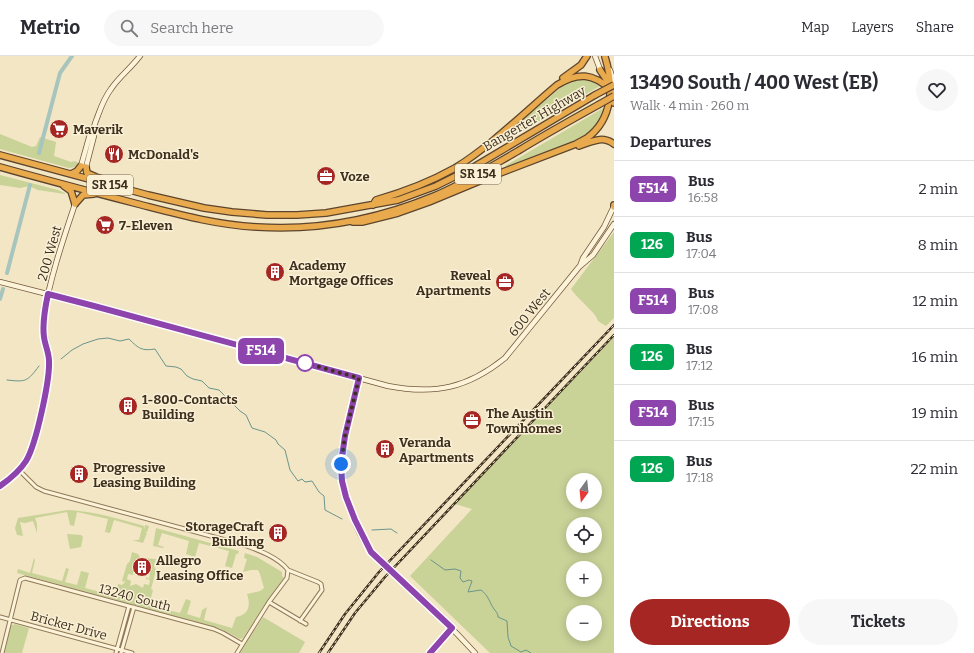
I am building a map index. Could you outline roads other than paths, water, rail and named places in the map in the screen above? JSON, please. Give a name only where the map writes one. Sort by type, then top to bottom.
[{"type":"highway","points":[[557,85],[559,81],[581,65],[587,56]]},
{"type":"highway","points":[[605,56],[614,103]]},
{"type":"highway","points":[[349,221],[362,222],[415,208],[580,142],[595,132],[606,115],[612,90],[600,70]]},
{"type":"highway","points":[[373,205],[376,200],[421,185],[437,177],[480,151],[557,85],[569,78],[580,76],[590,77],[612,90]]},
{"type":"highway","name":"Bangerter Highway","points":[[0,155],[199,207],[278,216],[326,213],[398,200],[417,193],[460,174],[595,95],[612,90]]},
{"type":"highway","name":"Bangerter Highway","points":[[0,167],[196,218],[243,226],[290,228],[318,226],[349,221],[400,208],[445,191],[469,179],[598,105],[612,90]]},
{"type":"highway","points":[[555,152],[599,139],[608,140],[614,144]]},
{"type":"highway","points":[[71,174],[84,166],[87,173],[119,183],[123,188]]},
{"type":"highway","points":[[59,183],[71,191],[75,204]]},
{"type":"highway","points":[[75,204],[83,195],[101,194]]},
{"type":"main road","points":[[84,166],[94,136],[93,133],[96,122],[105,97],[140,56]]},
{"type":"main road","points":[[595,56],[600,70]]},
{"type":"main road","points":[[612,90],[614,108]]},
{"type":"main road","name":"200 West","points":[[0,486],[19,470],[29,456],[32,447],[49,379],[49,360],[44,336],[44,322],[48,294],[75,204]]},
{"type":"main road","name":"600 West","points":[[579,267],[583,258],[604,227],[614,206]]},
{"type":"main road","name":"600 West","points":[[0,282],[388,386],[405,389],[436,389],[462,383],[492,368],[505,358],[579,267],[593,255],[614,224]]},
{"type":"main road","points":[[359,378],[345,436],[341,464],[344,486],[355,520],[371,552],[452,628],[476,653]]},
{"type":"main road","points":[[430,653],[452,628]]},
{"type":"street","points":[[19,470],[36,487],[51,494],[244,545],[269,556],[286,566],[288,570],[318,582],[322,587],[320,593],[300,621]]},
{"type":"street","points":[[237,653],[269,602],[287,578],[288,570]]},
{"type":"street","name":"13240 South","points":[[9,620],[20,580],[22,578],[27,578],[219,631],[242,644]]},
{"type":"street","points":[[269,602],[306,624]]},
{"type":"street","points":[[116,653],[128,606]]},
{"type":"street","points":[[122,652],[134,607]]},
{"type":"street","name":"Bricker Drive","points":[[0,617],[117,649],[122,652],[132,653]]},
{"type":"street","points":[[2,653],[9,620]]},
{"type":"waterway","points":[[39,153],[60,73],[72,56]]},
{"type":"waterway","points":[[7,273],[30,185]]},
{"type":"waterway","points":[[0,299],[3,289]]},
{"type":"waterway","points":[[61,359],[72,350],[83,344],[98,339],[108,338],[120,341],[129,339],[141,348],[147,350],[155,349],[166,366],[181,369],[187,376],[202,381],[209,388],[219,390],[246,415],[252,428],[265,432],[276,440],[285,450],[290,470],[298,481],[302,479],[305,482],[312,481],[319,492],[324,496],[325,510],[342,519]]},
{"type":"waterway","points":[[7,380],[26,380],[39,366]]},
{"type":"waterway","points":[[372,530],[391,529],[397,533]]},
{"type":"waterway","points":[[431,560],[445,570],[455,569],[461,571],[460,578],[463,582],[469,580],[472,581],[468,592],[481,590],[484,592],[498,617],[507,621],[508,637],[511,646],[521,652],[526,650],[531,653]]},
{"type":"railway","points":[[319,653],[345,614],[379,572],[614,325]]},
{"type":"railway","points":[[328,653],[355,613],[385,577],[614,335]]},
{"type":"place","name":"Maverik","points":[[59,129]]},
{"type":"place","name":"McDonald's","points":[[114,154]]},
{"type":"place","name":"Voze","points":[[326,176]]},
{"type":"place","name":"7-Eleven","points":[[105,225]]},
{"type":"place","name":"Academy Mortgage Offices","points":[[275,272]]},
{"type":"place","name":"Reveal Apartments","points":[[505,282]]},
{"type":"place","name":"1-800-Contacts Building","points":[[128,406]]},
{"type":"place","name":"The Austin Townhomes","points":[[472,420]]},
{"type":"place","name":"Veranda Apartments","points":[[385,449]]},
{"type":"place","name":"Progressive Leasing Building","points":[[79,474]]},
{"type":"place","name":"StorageCraft Building","points":[[278,533]]},
{"type":"place","name":"Allegro Leasing Office","points":[[142,567]]}]
